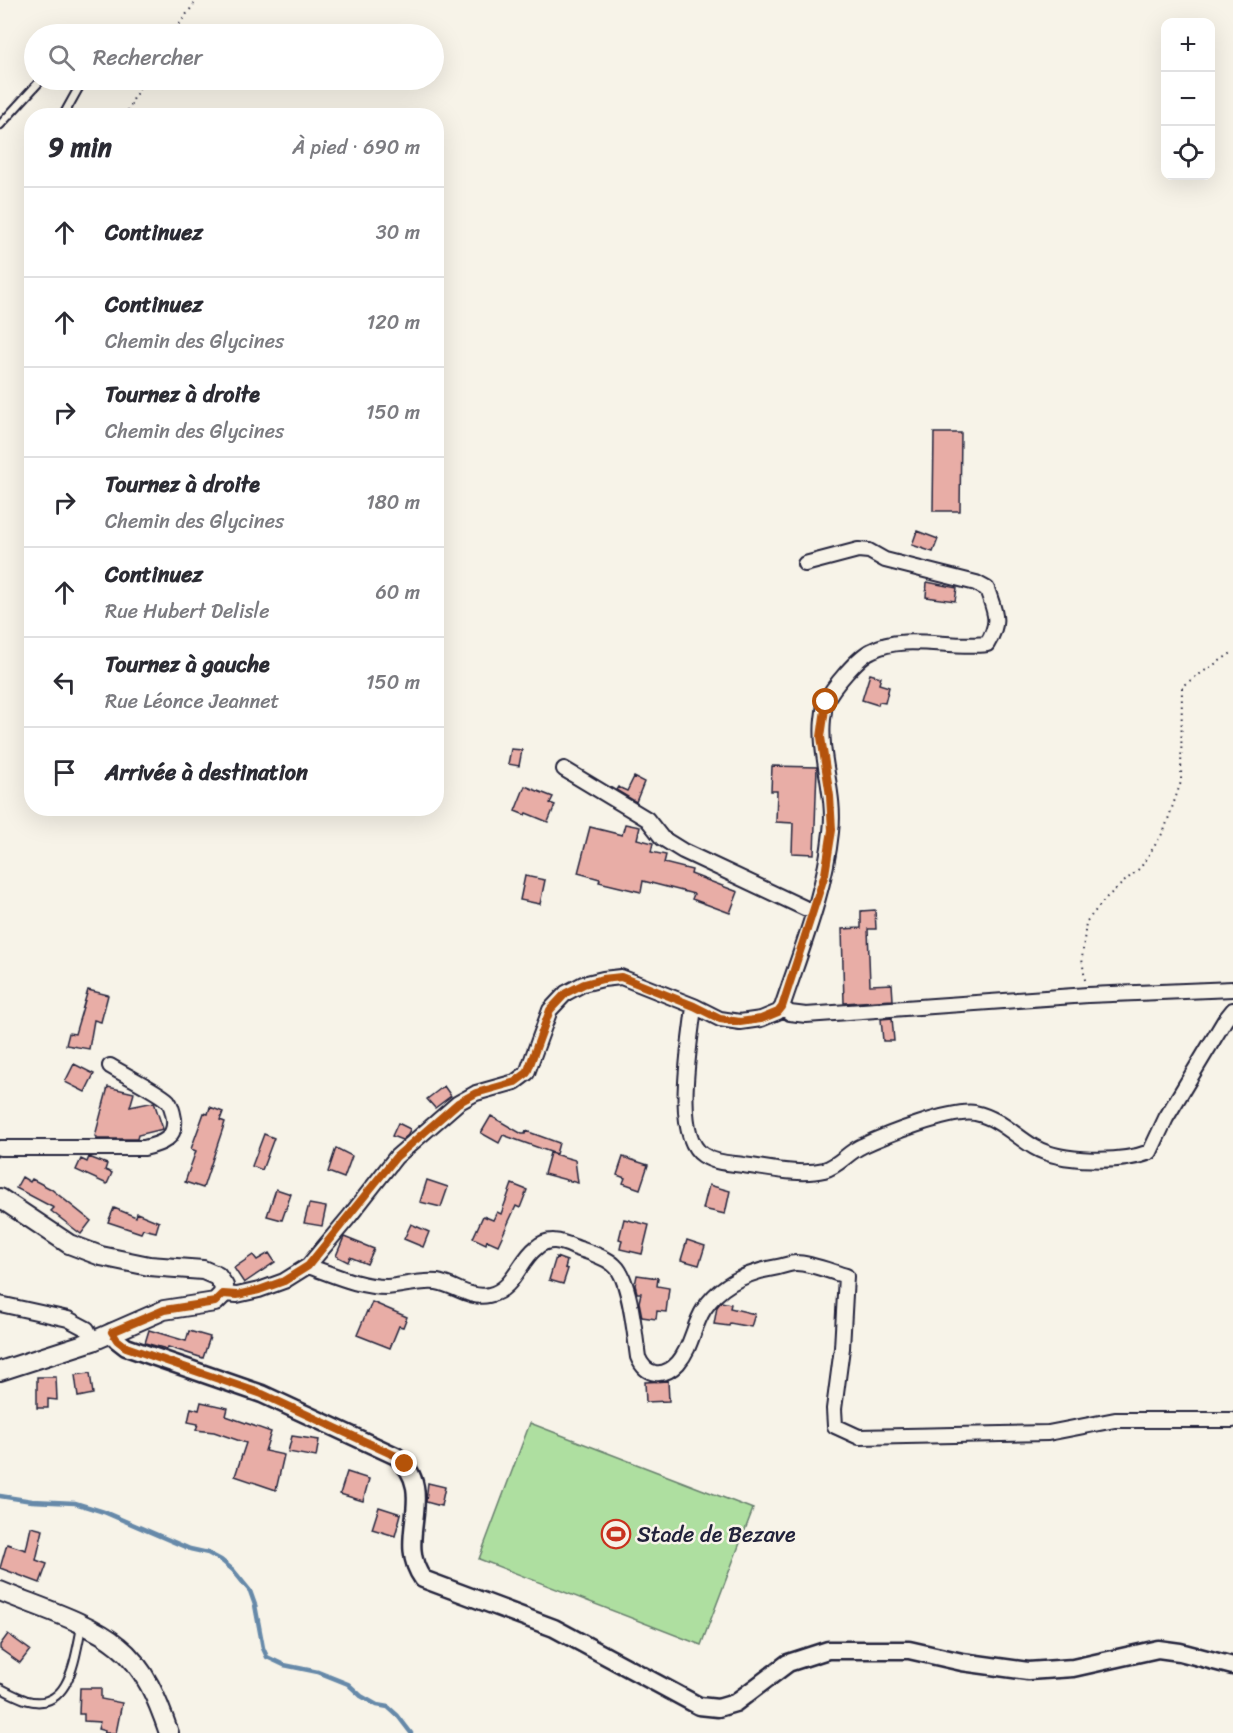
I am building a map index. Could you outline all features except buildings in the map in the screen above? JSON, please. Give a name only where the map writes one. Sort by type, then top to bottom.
[{"type":"main road","points":[[0,1198],[69,1244],[101,1256],[149,1266],[202,1270],[218,1276],[224,1286],[223,1294],[215,1302],[164,1310],[93,1341],[0,1371]]},
{"type":"main road","points":[[0,1591],[99,1632],[119,1646],[150,1685],[169,1733]]},
{"type":"street","points":[[223,1294],[237,1295],[259,1290],[284,1281],[308,1266],[396,1157],[458,1103],[476,1093],[515,1082],[527,1073],[550,1010],[566,993],[593,981],[621,977],[694,1006],[720,1019],[740,1022],[761,1019],[778,1012],[782,1007],[825,874],[832,830],[830,796],[821,737],[826,702],[852,666],[871,651],[899,641],[968,647],[987,644],[996,629],[995,613],[987,589],[976,583],[885,560],[868,551],[858,550],[805,564]]},
{"type":"street","points":[[564,769],[646,819],[662,838],[683,851],[813,912]]},
{"type":"street","points":[[782,1007],[790,1013],[806,1015],[1088,995],[1233,989]]},
{"type":"street","points":[[694,1006],[685,1096],[690,1139],[701,1154],[714,1161],[801,1172],[836,1166],[861,1146],[942,1116],[975,1113],[1006,1125],[1035,1148],[1068,1158],[1116,1160],[1135,1158],[1150,1152],[1166,1118],[1233,1010]]},
{"type":"street","points":[[0,1148],[144,1148],[161,1144],[171,1135],[174,1125],[173,1111],[167,1101],[110,1066]]},
{"type":"street","points":[[308,1266],[373,1286],[436,1282],[471,1295],[482,1296],[492,1294],[507,1285],[535,1248],[547,1241],[560,1241],[606,1259],[615,1265],[626,1286],[638,1357],[642,1367],[648,1372],[656,1373],[676,1365],[687,1351],[702,1311],[729,1283],[758,1271],[797,1263],[846,1276],[842,1348],[834,1409],[835,1426],[859,1437],[1048,1433],[1115,1420],[1233,1420]]},
{"type":"street","points":[[0,1305],[68,1319],[87,1329],[93,1341]]},
{"type":"street","points":[[112,1332],[117,1340],[126,1347],[262,1394],[396,1456],[405,1464],[416,1485],[412,1556],[415,1568],[423,1579],[554,1628],[699,1706],[718,1708],[735,1703],[788,1663],[828,1650],[909,1650],[962,1662],[1028,1671],[1073,1668],[1158,1650],[1180,1652],[1233,1666]]},
{"type":"lane","points":[[0,125],[32,90]]},
{"type":"lane","points":[[67,108],[77,90]]},
{"type":"lane","points":[[0,1688],[27,1700],[50,1699],[60,1693],[70,1676],[82,1625]]},
{"type":"path","points":[[179,24],[197,0]]},
{"type":"path","points":[[129,108],[138,90]]},
{"type":"path","points":[[1088,995],[1082,959],[1086,922],[1107,897],[1141,867],[1164,831],[1180,782],[1182,686],[1233,652]]},
{"type":"green space","name":"Stade de Bezave","points":[[530,1423],[753,1509],[701,1645],[479,1559]]},
{"type":"waterway","points":[[0,1496],[32,1501],[75,1503],[104,1512],[221,1560],[233,1570],[250,1591],[267,1657],[284,1665],[318,1672],[348,1684],[361,1696],[377,1705],[388,1707],[411,1733]]},
{"type":"place","name":"Stade de Bezave","points":[[616,1534]]},
{"type":"route","points":[[405,1464],[396,1456],[262,1394],[126,1347],[117,1340],[112,1332],[164,1310],[215,1302],[223,1294],[237,1295],[259,1290],[284,1281],[308,1266],[396,1157],[458,1103],[476,1093],[515,1082],[527,1073],[550,1010],[566,993],[584,984],[621,977],[694,1006],[720,1019],[740,1022],[761,1019],[778,1012],[782,1007],[825,874],[832,830],[830,796],[821,737],[826,702]]}]
